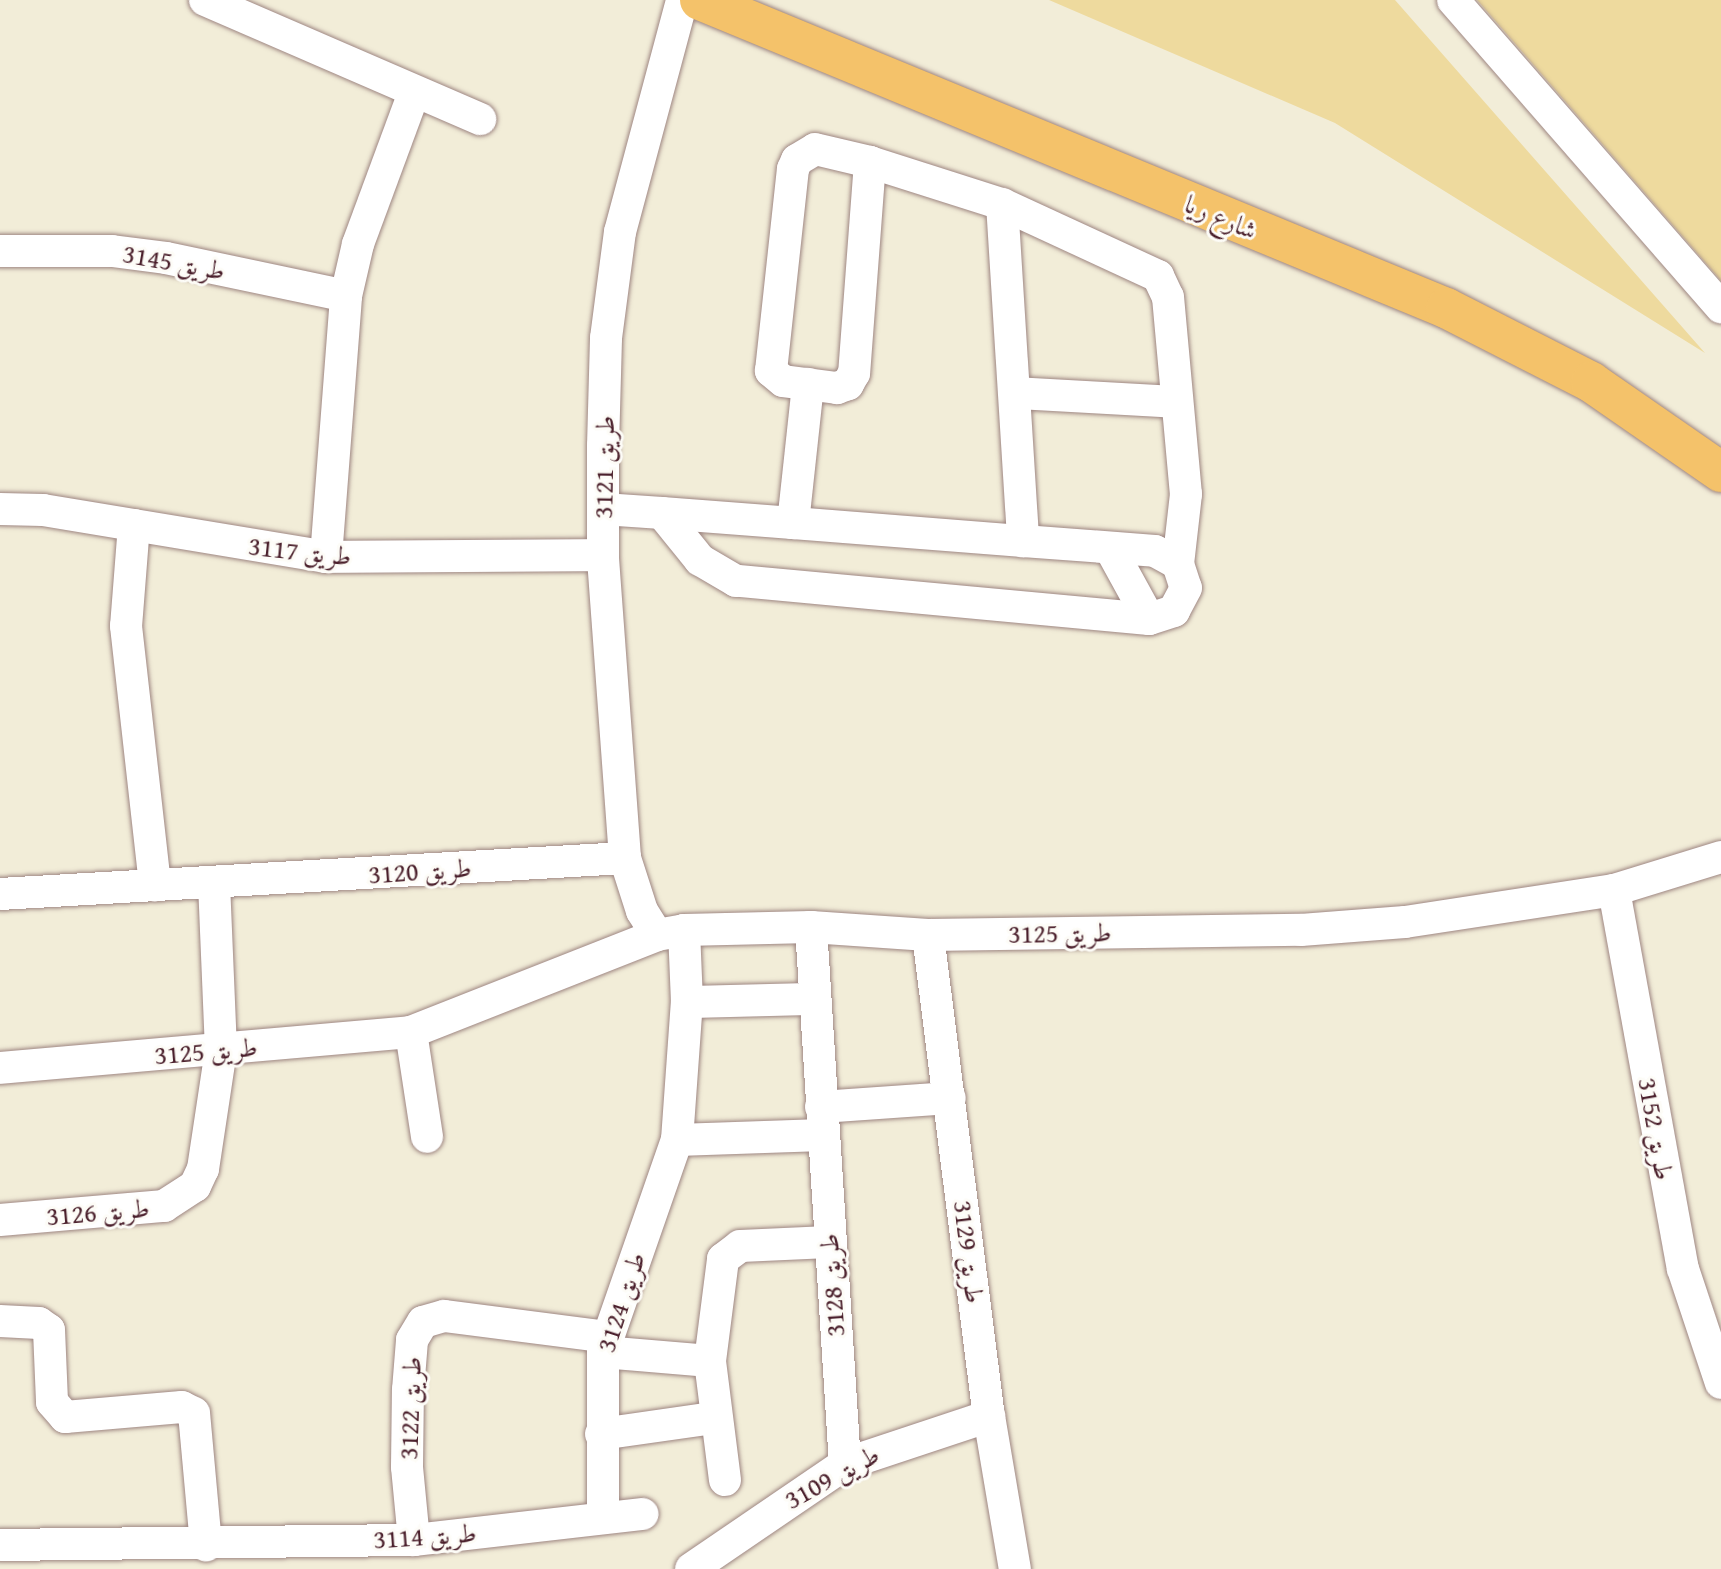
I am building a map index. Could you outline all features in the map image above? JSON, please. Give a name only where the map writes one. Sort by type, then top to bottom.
[{"type":"main road","name":"شارع ريا","points":[[700,0],[1446,308],[1591,382],[1721,472]]},
{"type":"street","points":[[205,0],[480,119]]},
{"type":"street","name":"طريق 3121","points":[[670,933],[642,911],[625,858],[603,555],[603,509],[606,338],[620,232],[682,0]]},
{"type":"street","points":[[1453,0],[1721,307]]},
{"type":"street","points":[[326,557],[346,296],[358,244],[414,93]]},
{"type":"street","points":[[662,513],[700,560],[736,581],[1149,619],[1162,618],[1182,601],[1186,588],[1178,564],[1186,494],[1168,297],[1158,276],[1002,204],[870,162],[815,149],[797,160],[793,169],[771,365],[778,379],[843,387],[854,373],[870,162]]},
{"type":"street","points":[[1002,204],[1023,541]]},
{"type":"street","name":"طريق 3145","points":[[0,251],[153,256],[346,296]]},
{"type":"street","points":[[793,523],[808,384]]},
{"type":"street","points":[[1016,393],[1177,402]]},
{"type":"street","name":"طريق 3117","points":[[0,509],[43,510],[326,557],[603,555]]},
{"type":"street","points":[[603,509],[1155,551],[1178,564]]},
{"type":"street","points":[[134,525],[126,626],[155,885]]},
{"type":"street","points":[[1110,548],[1149,619]]},
{"type":"street","name":"طريق 3125","points":[[0,1068],[411,1032],[670,933],[811,927],[928,935],[1301,930],[1405,922],[1614,890],[1721,857]]},
{"type":"street","name":"طريق 3120","points":[[0,894],[625,858]]},
{"type":"street","points":[[214,884],[221,1050]]},
{"type":"street","name":"طريق 3152","points":[[1614,890],[1683,1269],[1719,1370]]},
{"type":"street","name":"طريق 3128","points":[[811,927],[813,999],[845,1464]]},
{"type":"street","name":"طريق 3124","points":[[603,1518],[601,1434],[605,1344],[677,1140],[687,1002],[670,933]]},
{"type":"street","name":"طريق 3129","points":[[928,935],[989,1416],[1015,1569]]},
{"type":"street","points":[[687,1002],[813,999]]},
{"type":"street","points":[[411,1032],[427,1137]]},
{"type":"street","name":"طريق 3126","points":[[0,1220],[164,1206],[181,1198],[203,1169],[221,1050]]},
{"type":"street","points":[[677,1140],[822,1121],[950,1098]]},
{"type":"street","points":[[725,1480],[714,1418],[710,1361],[716,1293],[729,1250],[829,1242]]},
{"type":"street","name":"طريق 3122","points":[[414,1540],[407,1467],[408,1390],[412,1340],[423,1322],[444,1316],[710,1361]]},
{"type":"street","points":[[0,1321],[39,1323],[49,1330],[52,1402],[65,1417],[182,1407],[194,1413],[206,1545]]},
{"type":"street","name":"طريق 3109","points":[[691,1569],[845,1464],[989,1416]]},
{"type":"street","points":[[601,1434],[714,1418]]},
{"type":"street","name":"طريق 3114","points":[[0,1545],[206,1545],[414,1540],[643,1514]]},
{"type":"sand","points":[[1049,0],[1395,0],[1705,353],[1335,123]]},
{"type":"sand","points":[[1477,0],[1721,0],[1721,281],[1717,276]]}]
